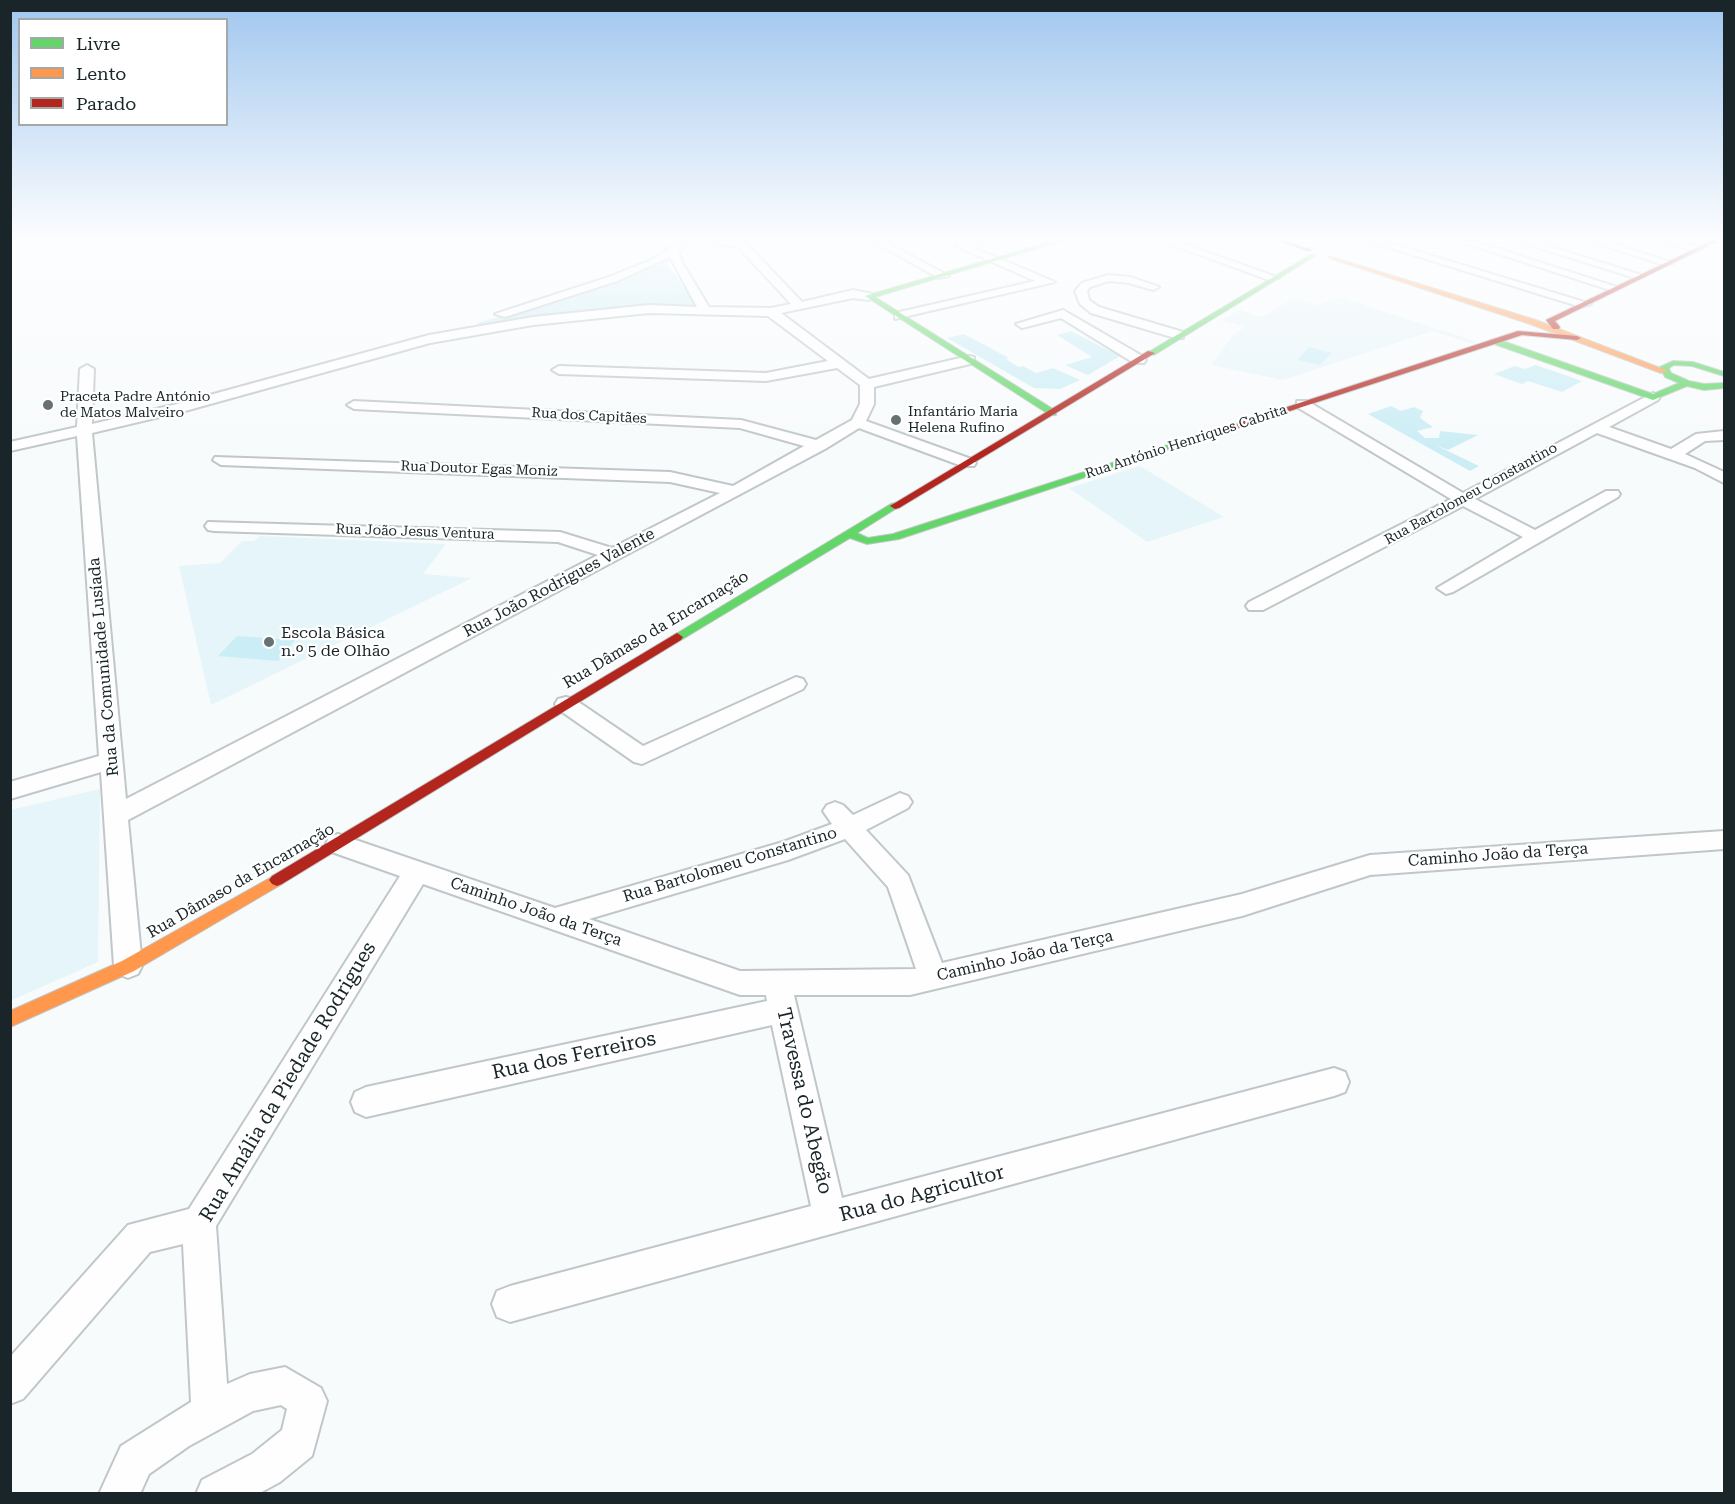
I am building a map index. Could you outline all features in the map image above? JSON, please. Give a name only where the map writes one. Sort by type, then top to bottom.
[{"type":"street","points":[[10,447],[84,432],[223,396],[429,339],[508,311]]},
{"type":"street","points":[[429,339],[568,317],[628,311]]},
{"type":"street","points":[[753,311],[774,311]]},
{"type":"street","points":[[892,311],[1053,412]]},
{"type":"street","points":[[899,316],[919,311]]},
{"type":"street","points":[[1099,311],[1179,335]]},
{"type":"street","name":"Rua Dâmaso da Encarnação","points":[[10,1019],[128,966],[338,844],[1218,311]]},
{"type":"street","points":[[1502,311],[1668,367],[1704,366],[1725,375]]},
{"type":"street","points":[[1556,327],[1550,320],[1569,311]]},
{"type":"street","points":[[771,312],[867,384]]},
{"type":"street","points":[[1022,324],[1063,314],[1139,360]]},
{"type":"street","points":[[1533,322],[1556,327],[1668,367],[1686,383],[1721,388]]},
{"type":"street","points":[[1082,332],[1115,347]]},
{"type":"street","name":"Rua António Henriques Cabrita","points":[[850,534],[867,541],[895,537],[1521,333],[1544,333],[1577,338]]},
{"type":"street","points":[[1497,342],[1653,397]]},
{"type":"street","points":[[1704,366],[1718,357]]},
{"type":"street","points":[[867,384],[969,360]]},
{"type":"street","points":[[559,370],[766,377],[840,363]]},
{"type":"street","name":"Rua da Comunidade Lusíada","points":[[87,369],[84,432],[128,966]]},
{"type":"street","name":"Rua Bartolomeu Constantino","points":[[1256,606],[1595,427],[1686,383]]},
{"type":"street","points":[[867,384],[867,404],[858,423],[968,464]]},
{"type":"street","points":[[1302,404],[1462,499],[1537,537]]},
{"type":"street","name":"Rua dos Capitães","points":[[354,405],[741,424],[820,446]]},
{"type":"street","name":"Rua João Rodrigues Valente","points":[[116,815],[614,555],[820,446],[858,423]]},
{"type":"street","points":[[1595,427],[1701,465],[1725,478]]},
{"type":"street","points":[[1673,455],[1701,437],[1719,434],[1725,436]]},
{"type":"street","points":[[1701,465],[1725,458]]},
{"type":"street","name":"Rua Doutor Egas Moniz","points":[[221,460],[670,477],[735,491]]},
{"type":"street","points":[[1446,588],[1612,494]]},
{"type":"street","name":"Rua João Jesus Ventura","points":[[214,526],[560,537],[614,555]]},
{"type":"street","points":[[566,704],[642,756],[796,684]]},
{"type":"street","points":[[10,791],[111,761]]},
{"type":"street","name":"Rua Bartolomeu Constantino","points":[[557,918],[788,850],[843,819],[900,802]]},
{"type":"street","points":[[843,819],[899,882],[933,978]]},
{"type":"street","name":"Caminho João da Terça","points":[[338,844],[780,997],[910,983],[933,978],[1242,905],[1370,865],[1725,840]]},
{"type":"street","name":"Rua Amália da Piedade Rodrigues","points":[[210,1412],[199,1223],[417,871]]},
{"type":"street","name":"Rua dos Ferreiros","points":[[366,1101],[780,997]]},
{"type":"street","name":"Travessa do Abegão","points":[[780,997],[830,1219]]},
{"type":"street","name":"Rua do Agricultor","points":[[510,1304],[1334,1082]]},
{"type":"street","points":[[10,1386],[140,1237],[199,1223]]},
{"type":"street","points":[[119,1494],[135,1460],[175,1432],[210,1412],[249,1393],[285,1386],[308,1401],[298,1442],[266,1468],[216,1494]]},
{"type":"shaded area","points":[[518,311],[612,311],[478,326],[477,323]]},
{"type":"shaded area","points":[[1237,311],[1262,317],[1271,311],[1384,311],[1477,342],[1473,344],[1433,331],[1283,380],[1211,365],[1232,336],[1244,327],[1221,320]]},
{"type":"shaded area","points":[[1071,331],[1122,355],[1088,375],[1065,365],[1092,357],[1057,335]]},
{"type":"shaded area","points":[[964,334],[1009,358],[1006,359],[1019,367],[1023,366],[1036,373],[1053,368],[1080,380],[1060,389],[1034,388],[947,338]]},
{"type":"shaded area","points":[[1309,347],[1332,353],[1320,365],[1297,360]]},
{"type":"shaded area","points":[[1535,365],[1582,381],[1562,392],[1528,381],[1522,384],[1494,374],[1515,366],[1525,369]]},
{"type":"shaded area","points":[[1391,406],[1401,411],[1414,407],[1423,411],[1420,418],[1433,427],[1417,431],[1425,438],[1439,438],[1440,431],[1478,435],[1448,450],[1435,445],[1479,466],[1470,471],[1368,414]]},
{"type":"shaded area","points":[[1140,466],[1224,517],[1147,542],[1069,488]]},
{"type":"shaded area","name":"Escola Básica n.º 5 de Olhão","points":[[260,536],[446,544],[423,574],[472,578],[211,705],[179,566],[220,563],[242,541],[254,541]]},
{"type":"shaded area","points":[[237,636],[295,640],[278,661],[218,656]]},
{"type":"shaded area","points":[[100,789],[98,962],[10,1001],[10,810]]},
{"type":"traffic: fast","points":[[893,311],[1053,413]]},
{"type":"traffic: fast","points":[[1151,353],[1220,311]]},
{"type":"traffic: fast","points":[[1497,342],[1653,397],[1686,383]]},
{"type":"traffic: fast","points":[[1724,374],[1693,364],[1673,363],[1664,367],[1668,375],[1686,383],[1704,387],[1724,386]]},
{"type":"traffic: fast","points":[[850,534],[867,541],[895,537],[1189,441]]},
{"type":"traffic: fast","points":[[677,637],[895,506]]},
{"type":"traffic: slow","points":[[1499,311],[1664,371]]},
{"type":"traffic: slow","points":[[10,1019],[128,966],[277,880]]},
{"type":"traffic: jam","points":[[1556,327],[1550,320],[1568,311]]},
{"type":"traffic: jam","points":[[1189,441],[1521,333],[1577,338]]},
{"type":"traffic: jam","points":[[895,506],[1151,353]]},
{"type":"traffic: jam","points":[[277,880],[677,637]]},
{"type":"place","name":"Praceta Padre António de Matos Malveiro","points":[[48,405]]},
{"type":"place","name":"Infantário Maria Helena Rufino","points":[[896,420]]},
{"type":"place","name":"Escola Básica n.º 5 de Olhão","points":[[269,642]]}]
